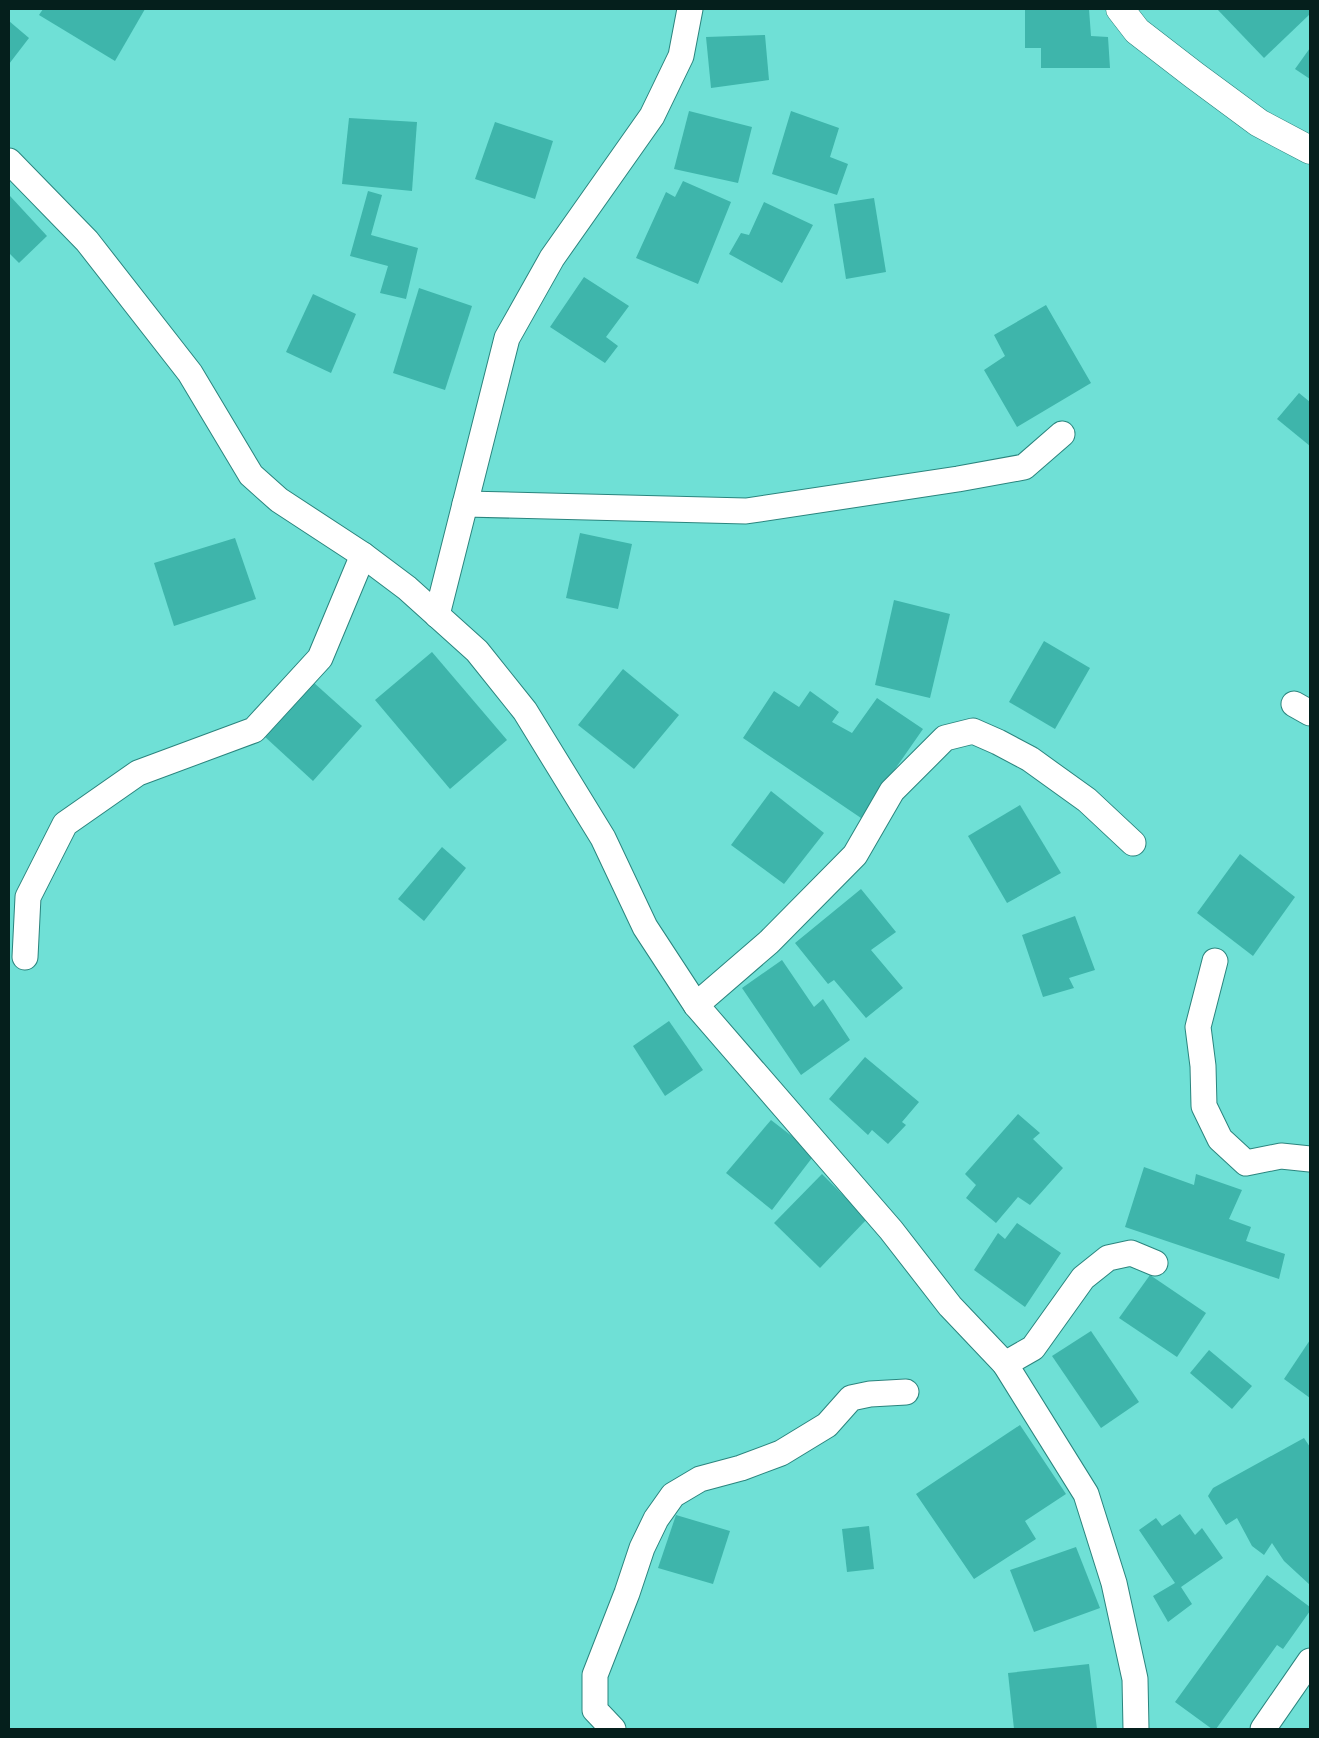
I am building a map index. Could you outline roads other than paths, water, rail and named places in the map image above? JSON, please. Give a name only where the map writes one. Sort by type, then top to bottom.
[{"type":"street","points":[[437,615],[507,338],[552,258],[652,116],[681,56],[690,9]]},
{"type":"street","points":[[1120,9],[1137,31],[1194,76],[1259,122],[1310,150]]},
{"type":"street","points":[[9,161],[87,241],[190,373],[251,475],[279,500],[363,554],[407,588],[478,651],[525,711],[603,838],[645,927],[696,1005],[891,1230],[950,1306],[1005,1364],[1086,1494],[1114,1583],[1135,1678],[1136,1729]]},
{"type":"street","points":[[465,504],[746,511],[958,480],[1024,467],[1062,434]]},
{"type":"street","points":[[25,957],[28,897],[65,824],[138,773],[254,730],[320,658],[363,554]]},
{"type":"street","points":[[696,1005],[769,942],[856,856],[892,791],[945,738],[973,731],[1030,758],[1087,800],[1133,844]]},
{"type":"street","points":[[1215,960],[1198,1027],[1203,1066],[1204,1106],[1220,1139],[1246,1163],[1281,1156],[1310,1159]]},
{"type":"street","points":[[1005,1364],[1033,1348],[1083,1278],[1108,1258],[1130,1253],[1155,1263]]},
{"type":"street","points":[[613,1729],[595,1710],[595,1675],[627,1593],[642,1548],[656,1519],[673,1495],[700,1479],[741,1468],[781,1453],[827,1424],[851,1398],[870,1394],[906,1392]]},
{"type":"street","points":[[1263,1729],[1310,1662]]}]
